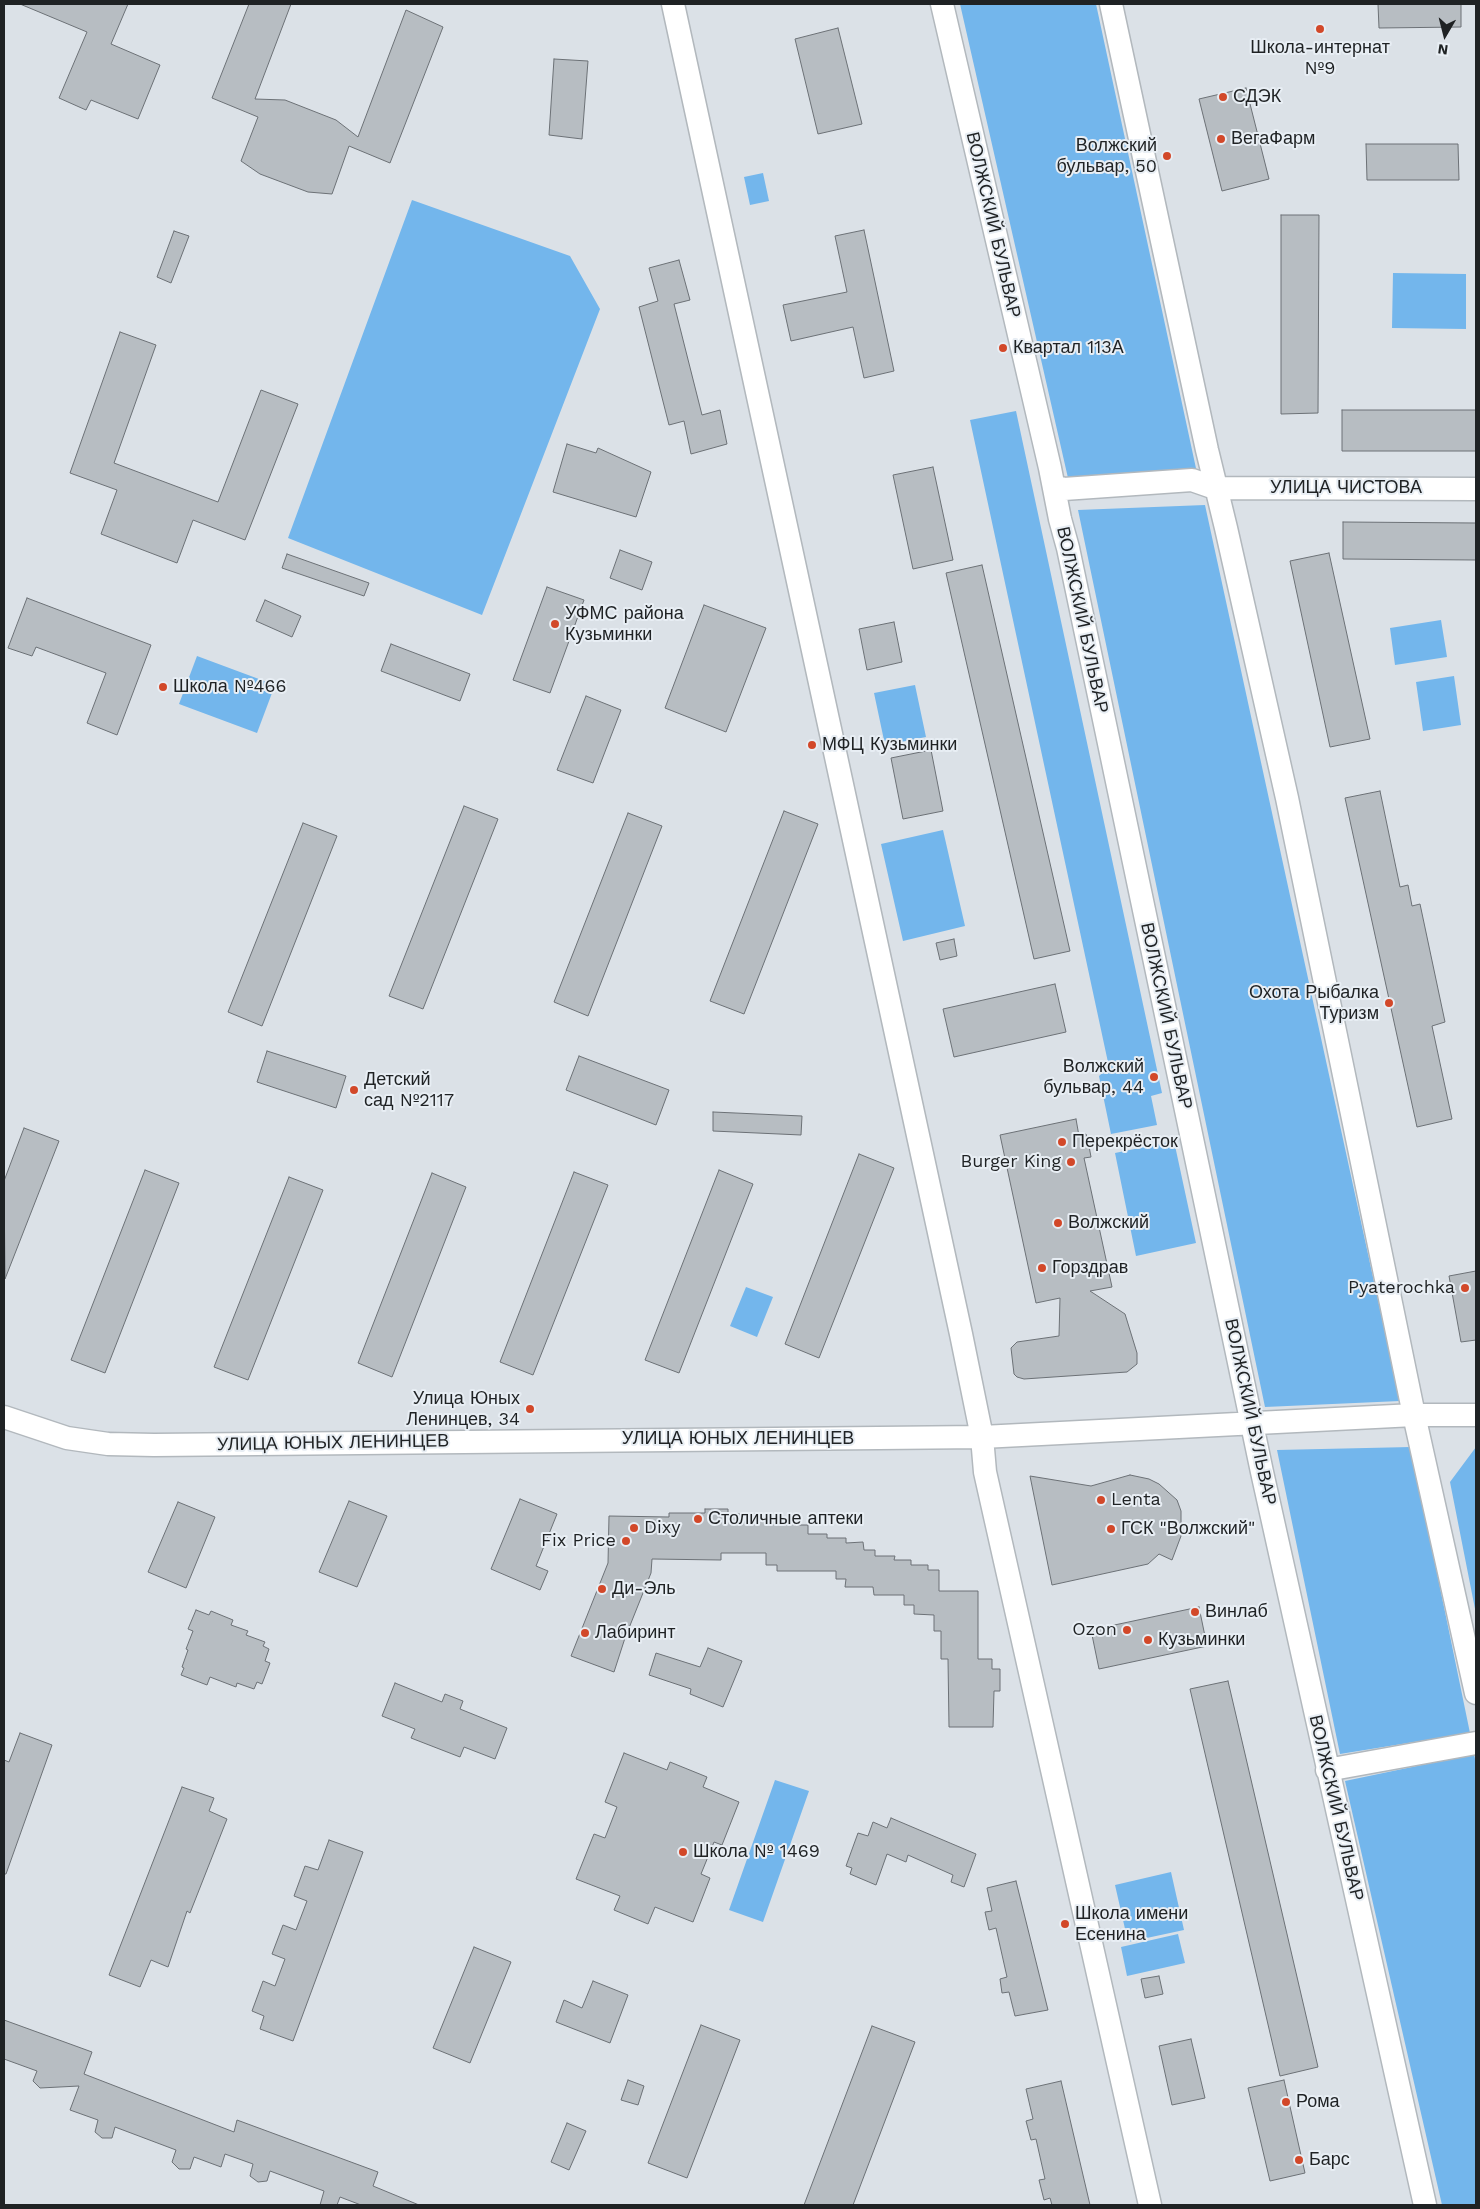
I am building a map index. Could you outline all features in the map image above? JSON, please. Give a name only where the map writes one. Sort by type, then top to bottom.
[{"type":"main road","points":[[673,4],[982,1437],[985,1472],[1150,2205]]},
{"type":"main road","name":"ВОЛЖСКИЙ БУЛЬВАР","points":[[942,4],[1068,548],[1327,1770],[1425,2205]]},
{"type":"main road","points":[[1111,4],[1217,496],[1289,807],[1414,1415],[1476,1693]]},
{"type":"main road","points":[[1054,486],[1064,489],[1192,480],[1217,496]]},
{"type":"main road","name":"УЛИЦА ЧИСТОВА","points":[[1217,496],[1476,489]]},
{"type":"main road","points":[[1060,519],[1066,510],[1074,504],[1197,494],[1217,496]]},
{"type":"main road","name":"УЛИЦА ЮНЫХ ЛЕНИНЦЕВ","points":[[4,1417],[67,1438],[108,1444],[154,1445],[982,1437],[1414,1415],[1476,1415]]},
{"type":"main road","points":[[1327,1770],[1476,1742]]},
{"type":"shaded area","points":[[960,4],[1096,4],[1197,473],[1068,478]]},
{"type":"shaded area","points":[[763,173],[769,201],[750,205],[744,177]]},
{"type":"shaded area","points":[[412,200],[570,256],[600,309],[482,615],[288,538]]},
{"type":"shaded area","points":[[1393,273],[1466,274],[1466,329],[1392,328]]},
{"type":"shaded area","points":[[1016,411],[1162,1093],[1151,1096],[1157,1125],[1111,1134],[1099,1076],[1109,1067],[970,420]]},
{"type":"shaded area","points":[[1205,505],[1400,1401],[1265,1407],[1078,510]]},
{"type":"shaded area","points":[[1441,620],[1447,657],[1395,665],[1390,628]]},
{"type":"shaded area","points":[[197,656],[275,685],[257,733],[179,704]]},
{"type":"shaded area","points":[[1454,676],[1461,725],[1423,731],[1416,682]]},
{"type":"shaded area","points":[[915,685],[926,737],[885,745],[874,693]]},
{"type":"shaded area","points":[[943,830],[965,926],[903,941],[881,844]]},
{"type":"shaded area","points":[[1174,1141],[1196,1243],[1136,1256],[1115,1153]]},
{"type":"shaded area","points":[[746,1287],[773,1297],[757,1337],[730,1326]]},
{"type":"shaded area","points":[[1411,1447],[1470,1733],[1340,1754],[1277,1450]]},
{"type":"shaded area","points":[[1476,1447],[1476,1614],[1450,1482]]},
{"type":"shaded area","points":[[1474,1754],[1476,1764],[1476,2205],[1442,2205],[1345,1781]]},
{"type":"shaded area","points":[[775,1780],[809,1791],[763,1922],[729,1910]]},
{"type":"shaded area","points":[[1171,1872],[1184,1930],[1128,1942],[1115,1885]]},
{"type":"shaded area","points":[[1178,1934],[1185,1963],[1127,1976],[1121,1947]]},
{"type":"building","points":[[20,4],[128,4],[111,44],[160,65],[138,119],[91,100],[86,110],[59,98],[87,32]]},
{"type":"building","points":[[249,4],[291,4],[255,99],[285,100],[336,120],[358,137],[406,10],[443,27],[390,163],[349,146],[332,194],[308,192],[260,174],[241,161],[258,117],[212,98]]},
{"type":"building","points":[[1378,4],[1461,4],[1461,27],[1379,28]]},
{"type":"building","points":[[838,28],[862,124],[818,134],[795,39]]},
{"type":"building","points":[[554,59],[588,61],[582,139],[549,135]]},
{"type":"building","points":[[1246,88],[1269,179],[1222,191],[1199,99]]},
{"type":"building","points":[[1366,144],[1458,144],[1459,180],[1367,180]]},
{"type":"building","points":[[1281,215],[1319,215],[1318,413],[1281,414]]},
{"type":"building","points":[[864,230],[894,371],[864,378],[853,327],[791,341],[783,305],[847,292],[835,236]]},
{"type":"building","points":[[174,231],[189,236],[171,283],[157,277]]},
{"type":"building","points":[[679,260],[690,300],[674,304],[702,415],[720,410],[727,444],[691,454],[684,421],[669,425],[639,307],[658,301],[649,268]]},
{"type":"building","points":[[120,332],[156,345],[114,463],[218,502],[261,390],[298,404],[245,540],[193,520],[177,563],[101,534],[117,490],[70,473]]},
{"type":"building","points":[[1342,410],[1476,410],[1476,451],[1342,451]]},
{"type":"building","points":[[567,444],[596,453],[598,448],[651,472],[636,517],[553,492]]},
{"type":"building","points":[[933,467],[953,560],[913,569],[893,475]]},
{"type":"building","points":[[1343,522],[1476,523],[1476,560],[1343,559]]},
{"type":"building","points":[[620,550],[652,562],[642,590],[610,578]]},
{"type":"building","points":[[1329,553],[1370,739],[1330,747],[1290,561]]},
{"type":"building","points":[[287,554],[369,583],[364,596],[282,568]]},
{"type":"building","points":[[982,565],[1070,951],[1034,959],[946,573]]},
{"type":"building","points":[[547,587],[584,600],[550,693],[513,680]]},
{"type":"building","points":[[27,598],[151,645],[117,735],[87,723],[106,673],[36,647],[32,656],[8,648]]},
{"type":"building","points":[[265,600],[301,616],[292,637],[256,621]]},
{"type":"building","points":[[704,605],[766,628],[726,732],[665,708]]},
{"type":"building","points":[[894,622],[902,662],[867,670],[859,629]]},
{"type":"building","points":[[391,644],[470,674],[460,701],[381,671]]},
{"type":"building","points":[[586,696],[621,710],[593,783],[557,770]]},
{"type":"building","points":[[931,750],[943,811],[903,819],[891,758]]},
{"type":"building","points":[[1380,791],[1400,887],[1408,885],[1412,906],[1420,904],[1445,1022],[1432,1026],[1452,1119],[1417,1127],[1345,798]]},
{"type":"building","points":[[464,806],[498,819],[423,1009],[389,996]]},
{"type":"building","points":[[784,811],[818,824],[744,1014],[710,1001]]},
{"type":"building","points":[[628,813],[662,826],[588,1016],[554,1002]]},
{"type":"building","points":[[303,823],[337,836],[262,1026],[228,1012]]},
{"type":"building","points":[[954,939],[957,956],[940,960],[936,943]]},
{"type":"building","points":[[1055,984],[1066,1032],[954,1057],[943,1009]]},
{"type":"building","points":[[267,1051],[346,1076],[336,1108],[257,1082]]},
{"type":"building","points":[[579,1056],[669,1090],[656,1125],[566,1090]]},
{"type":"building","points":[[713,1112],[802,1116],[801,1135],[713,1131]]},
{"type":"building","name":"Волжский","points":[[1076,1119],[1079,1136],[1086,1134],[1089,1146],[1091,1157],[1084,1158],[1112,1287],[1090,1291],[1125,1314],[1137,1353],[1137,1364],[1127,1372],[1024,1379],[1014,1374],[1011,1348],[1017,1342],[1059,1336],[1060,1298],[1036,1303],[1000,1135]]},
{"type":"building","points":[[24,1128],[59,1141],[5,1279],[4,1181]]},
{"type":"building","points":[[859,1154],[894,1168],[819,1358],[785,1344]]},
{"type":"building","points":[[145,1170],[179,1183],[105,1373],[71,1360]]},
{"type":"building","points":[[719,1170],[753,1184],[679,1373],[645,1360]]},
{"type":"building","points":[[574,1172],[608,1185],[533,1375],[500,1362]]},
{"type":"building","points":[[432,1173],[466,1187],[392,1377],[358,1363]]},
{"type":"building","points":[[289,1177],[323,1190],[248,1380],[214,1367]]},
{"type":"building","points":[[1476,1271],[1476,1340],[1461,1342],[1449,1276]]},
{"type":"building","name":"ГСК \"Волжский\"","points":[[1130,1475],[1149,1479],[1159,1484],[1177,1500],[1181,1511],[1181,1536],[1172,1560],[1159,1554],[1148,1564],[1052,1585],[1030,1476],[1091,1486]]},
{"type":"building","points":[[520,1499],[557,1514],[536,1566],[548,1571],[540,1590],[491,1569]]},
{"type":"building","points":[[349,1501],[387,1516],[357,1587],[319,1572]]},
{"type":"building","points":[[178,1502],[215,1517],[186,1588],[148,1572]]},
{"type":"building","points":[[705,1509],[728,1509],[728,1514],[761,1514],[761,1520],[795,1520],[795,1525],[808,1525],[808,1534],[827,1534],[827,1538],[846,1538],[846,1543],[863,1542],[864,1550],[875,1550],[875,1556],[895,1556],[894,1560],[911,1560],[911,1565],[928,1565],[928,1570],[939,1570],[939,1591],[978,1591],[978,1659],[992,1659],[992,1669],[1000,1669],[1000,1691],[994,1691],[993,1727],[949,1727],[948,1659],[941,1659],[941,1631],[934,1631],[934,1615],[914,1614],[914,1605],[904,1605],[904,1595],[874,1595],[873,1587],[845,1587],[846,1579],[836,1579],[836,1571],[777,1571],[777,1565],[766,1565],[766,1553],[721,1553],[721,1560],[652,1559],[651,1573],[625,1638],[614,1672],[571,1656],[608,1563],[609,1516],[669,1517],[669,1513],[705,1513]]},
{"type":"building","points":[[1199,1607],[1207,1646],[1099,1669],[1091,1630]]},
{"type":"building","points":[[196,1610],[209,1615],[211,1611],[233,1620],[231,1625],[248,1631],[246,1635],[265,1642],[263,1646],[269,1649],[265,1661],[270,1663],[262,1684],[257,1682],[254,1689],[237,1683],[236,1687],[210,1677],[207,1685],[181,1675],[188,1650],[186,1649],[193,1631],[188,1629]]},
{"type":"building","points":[[708,1648],[742,1661],[723,1707],[690,1694],[691,1689],[649,1675],[656,1653],[700,1667]]},
{"type":"building","points":[[1228,1681],[1318,2067],[1280,2076],[1190,1689]]},
{"type":"building","points":[[395,1683],[442,1702],[445,1694],[463,1701],[460,1709],[507,1728],[495,1759],[464,1747],[460,1757],[411,1738],[415,1729],[382,1716]]},
{"type":"building","points":[[20,1733],[52,1745],[6,1874],[4,1874],[4,1760],[9,1762]]},
{"type":"building","points":[[624,1753],[667,1770],[670,1762],[707,1777],[703,1787],[739,1802],[722,1845],[714,1842],[701,1874],[710,1878],[693,1922],[655,1907],[648,1924],[614,1910],[620,1896],[576,1879],[594,1834],[605,1838],[617,1807],[605,1802]]},
{"type":"building","points":[[182,1787],[214,1798],[209,1811],[227,1819],[190,1913],[187,1911],[168,1967],[151,1960],[140,1987],[109,1975]]},
{"type":"building","points":[[891,1818],[976,1854],[964,1887],[951,1882],[953,1875],[908,1855],[906,1862],[887,1854],[876,1885],[850,1874],[852,1868],[846,1866],[858,1833],[868,1836],[873,1822],[887,1828]]},
{"type":"building","points":[[329,1840],[363,1852],[293,2041],[260,2029],[264,2016],[252,2011],[263,1981],[275,1986],[285,1959],[272,1954],[283,1925],[296,1930],[307,1901],[294,1896],[305,1866],[318,1870]]},
{"type":"building","points":[[1016,1881],[1048,2010],[1015,2016],[1009,1992],[1002,1993],[1000,1979],[1007,1977],[996,1928],[989,1930],[985,1912],[992,1911],[987,1888]]},
{"type":"building","points":[[474,1947],[511,1962],[470,2063],[433,2048]]},
{"type":"building","points":[[1159,1976],[1163,1994],[1145,1998],[1141,1979]]},
{"type":"building","points":[[593,1981],[628,1995],[610,2043],[556,2022],[564,2000],[582,2008]]},
{"type":"building","points":[[4,2020],[92,2052],[84,2074],[234,2132],[237,2120],[378,2172],[373,2186],[419,2205],[361,2205],[340,2197],[337,2205],[320,2205],[324,2191],[270,2171],[267,2181],[258,2182],[250,2176],[253,2164],[225,2154],[221,2167],[194,2157],[190,2169],[179,2169],[172,2162],[176,2150],[115,2127],[112,2138],[102,2138],[95,2132],[98,2120],[70,2110],[79,2086],[40,2088],[33,2081],[37,2071],[4,2059]]},
{"type":"building","points":[[701,2025],[740,2040],[687,2178],[648,2163]]},
{"type":"building","points":[[872,2026],[915,2042],[853,2205],[804,2205]]},
{"type":"building","points":[[1191,2039],[1205,2098],[1172,2105],[1159,2046]]},
{"type":"building","points":[[628,2080],[644,2086],[638,2105],[621,2100]]},
{"type":"building","points":[[1284,2080],[1305,2173],[1270,2181],[1248,2088]]},
{"type":"building","points":[[1061,2081],[1090,2205],[1052,2205],[1050,2198],[1044,2200],[1039,2180],[1045,2179],[1036,2139],[1031,2140],[1026,2121],[1033,2119],[1026,2089]]},
{"type":"building","points":[[567,2123],[586,2131],[569,2170],[551,2162]]},
{"type":"place","name":"Школа-интернат №9","points":[[1320,29]]},
{"type":"place","name":"СДЭК","points":[[1223,97]]},
{"type":"place","name":"ВегаФарм","points":[[1221,139]]},
{"type":"place","name":"Волжский бульвар, 50","points":[[1167,156]]},
{"type":"place","name":"Квартал 113А","points":[[1003,348]]},
{"type":"place","name":"УФМС района Кузьминки","points":[[555,624]]},
{"type":"place","name":"Школа №466","points":[[163,687]]},
{"type":"place","name":"МФЦ Кузьминки","points":[[812,745]]},
{"type":"place","name":"Охота Рыбалка Туризм","points":[[1389,1003]]},
{"type":"place","name":"Волжский бульвар, 44","points":[[1154,1077]]},
{"type":"place","name":"Детский сад №2117","points":[[354,1090]]},
{"type":"place","name":"Перекрёсток","points":[[1062,1142]]},
{"type":"place","name":"Burger King","points":[[1071,1162]]},
{"type":"place","name":"Волжский","points":[[1058,1223]]},
{"type":"place","name":"Горздрав","points":[[1042,1268]]},
{"type":"place","name":"Pyaterochka","points":[[1465,1288]]},
{"type":"place","name":"Улица Юных Ленинцев, 34","points":[[530,1409]]},
{"type":"place","name":"Lenta","points":[[1101,1500]]},
{"type":"place","name":"Столичные аптеки","points":[[698,1519]]},
{"type":"place","name":"Dixy","points":[[634,1528]]},
{"type":"place","name":"ГСК \"Волжский\"","points":[[1111,1529]]},
{"type":"place","name":"Fix Price","points":[[626,1541]]},
{"type":"place","name":"Ди-Эль","points":[[602,1589]]},
{"type":"place","name":"Винлаб","points":[[1195,1612]]},
{"type":"place","name":"Ozon","points":[[1127,1630]]},
{"type":"place","name":"Лабиринт","points":[[585,1633]]},
{"type":"place","name":"Кузьминки","points":[[1148,1640]]},
{"type":"place","name":"Школа № 1469","points":[[683,1852]]},
{"type":"place","name":"Школа имени Есенина","points":[[1065,1924]]},
{"type":"place","name":"Рома","points":[[1286,2102]]},
{"type":"place","name":"Барс","points":[[1299,2160]]}]
